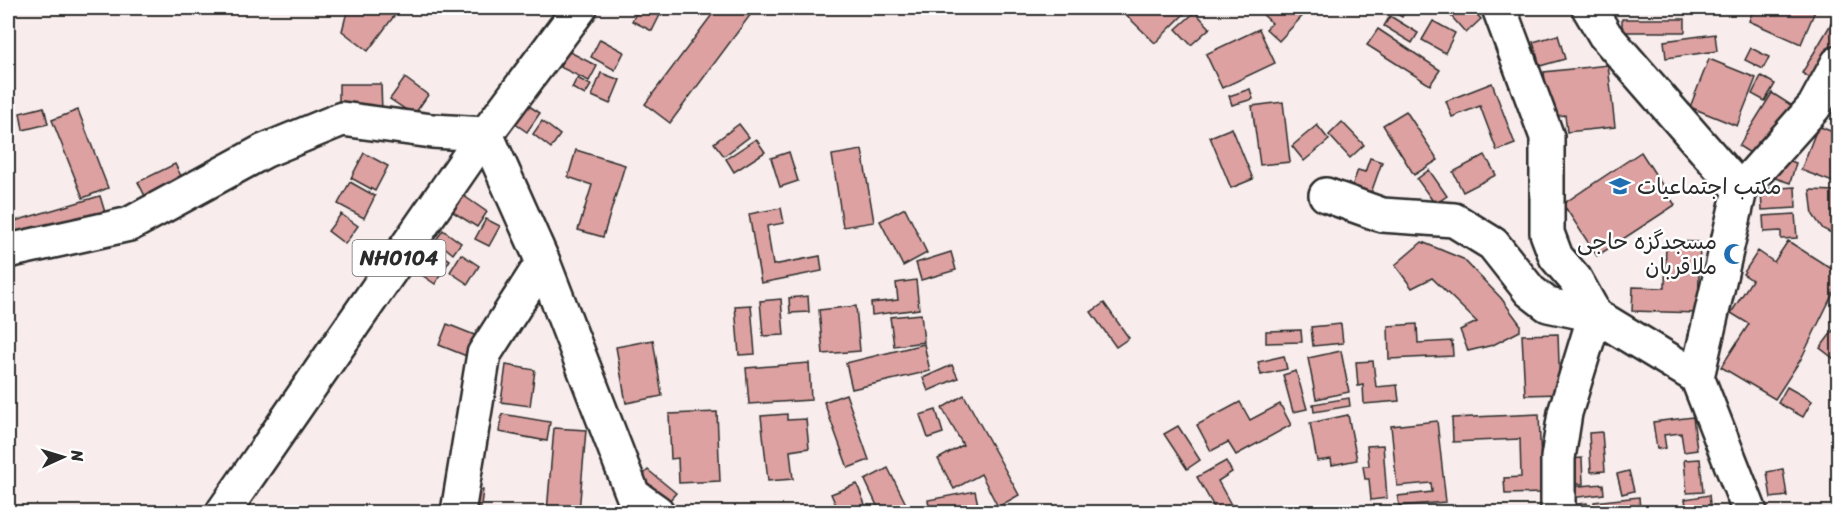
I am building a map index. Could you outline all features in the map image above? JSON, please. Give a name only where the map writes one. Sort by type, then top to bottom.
[{"type":"main road","name":"NH0104","points":[[223,513],[486,134],[580,8]]},
{"type":"main road","points":[[1499,8],[1547,137],[1547,233],[1556,257],[1575,279],[1595,315],[1565,413],[1558,458],[1558,513]]},
{"type":"main road","points":[[1589,8],[1605,35],[1740,190]]},
{"type":"main road","points":[[1750,513],[1697,377],[1740,190],[1814,107],[1839,63]]},
{"type":"main road","points":[[8,251],[130,225],[264,151],[342,119],[486,134],[543,262],[633,495],[657,513]]},
{"type":"main road","points":[[1326,195],[1382,215],[1454,220],[1493,244],[1530,291],[1548,305],[1595,315],[1697,377]]},
{"type":"main road","points":[[458,513],[484,354],[543,262]]},
{"type":"building","points":[[348,8],[400,8],[368,51],[342,31]]},
{"type":"building","points":[[639,8],[655,8],[662,11],[652,31],[632,21]]},
{"type":"building","points":[[717,8],[743,8],[751,14],[670,123],[645,104]]},
{"type":"building","points":[[1133,8],[1184,8],[1187,11],[1155,43],[1126,15]]},
{"type":"building","points":[[1265,8],[1310,8],[1279,41],[1266,29],[1272,23],[1260,12]]},
{"type":"building","points":[[1386,8],[1407,8],[1402,17]]},
{"type":"building","points":[[1444,8],[1471,8],[1481,19],[1466,33]]},
{"type":"building","points":[[1513,8],[1545,8],[1515,14]]},
{"type":"building","points":[[1754,8],[1806,8],[1815,11],[1801,44],[1749,21]]},
{"type":"building","points":[[1195,12],[1210,28],[1191,45],[1176,29]]},
{"type":"building","points":[[1838,12],[1838,48],[1817,82],[1802,73]]},
{"type":"building","points":[[1390,16],[1418,33],[1412,43],[1384,26]]},
{"type":"building","points":[[1622,19],[1685,19],[1685,32],[1622,32]]},
{"type":"building","points":[[1433,21],[1455,33],[1445,53],[1422,40]]},
{"type":"building","points":[[1259,29],[1275,63],[1222,88],[1206,54]]},
{"type":"building","points":[[1378,29],[1440,70],[1430,85],[1367,45]]},
{"type":"building","points":[[1715,34],[1717,51],[1666,58],[1664,41]]},
{"type":"building","points":[[1558,35],[1565,59],[1540,66],[1533,42]]},
{"type":"building","points":[[600,39],[624,52],[615,70],[591,57]]},
{"type":"building","points":[[1751,48],[1769,57],[1763,69],[1745,60]]},
{"type":"building","points":[[568,51],[597,66],[589,81],[560,67]]},
{"type":"building","points":[[1709,59],[1756,78],[1737,126],[1690,107]]},
{"type":"building","points":[[1608,65],[1615,127],[1567,132],[1565,115],[1549,117],[1544,72]]},
{"type":"building","points":[[601,73],[620,80],[610,104],[592,96]]},
{"type":"building","points":[[1761,76],[1775,84],[1765,101],[1752,94]]},
{"type":"building","points":[[405,78],[428,95],[414,115],[390,99]]},
{"type":"building","points":[[577,78],[591,85],[585,95],[572,88]]},
{"type":"building","points":[[1492,83],[1515,144],[1497,151],[1480,106],[1452,117],[1446,101]]},
{"type":"building","points":[[339,84],[381,84],[382,112],[339,113]]},
{"type":"building","points":[[1250,89],[1253,99],[1232,105],[1229,96]]},
{"type":"building","points":[[1772,93],[1794,107],[1761,160],[1739,146]]},
{"type":"building","points":[[1283,102],[1290,162],[1260,165],[1252,106]]},
{"type":"building","points":[[526,104],[540,113],[527,132],[514,123]]},
{"type":"building","points":[[44,107],[48,124],[23,130],[20,113]]},
{"type":"building","points":[[78,110],[108,188],[83,198],[52,120]]},
{"type":"building","points":[[1406,111],[1438,160],[1414,175],[1383,125]]},
{"type":"building","points":[[542,121],[560,135],[551,148],[533,134]]},
{"type":"building","points":[[1342,122],[1364,145],[1350,158],[1329,135]]},
{"type":"building","points":[[739,124],[749,137],[724,156],[714,143]]},
{"type":"building","points":[[1317,125],[1329,140],[1304,161],[1292,146]]},
{"type":"building","points":[[1818,126],[1838,134],[1838,184],[1801,170]]},
{"type":"building","points":[[1232,128],[1253,179],[1231,188],[1210,137]]},
{"type":"building","points":[[756,139],[765,152],[734,172],[726,159]]},
{"type":"building","points":[[576,150],[625,165],[603,237],[578,230],[592,185],[568,177]]},
{"type":"building","points":[[862,150],[874,222],[843,227],[832,155]]},
{"type":"building","points":[[789,152],[798,181],[780,187],[771,158]]},
{"type":"building","points":[[1641,152],[1675,205],[1597,256],[1563,204]]},
{"type":"building","points":[[364,153],[388,166],[375,191],[351,178]]},
{"type":"building","points":[[1485,155],[1496,175],[1463,192],[1453,172]]},
{"type":"building","points":[[1370,158],[1382,162],[1371,193],[1352,186],[1358,170],[1365,172]]},
{"type":"building","points":[[1782,158],[1796,163],[1790,183],[1775,178]]},
{"type":"building","points":[[175,164],[188,190],[151,208],[138,182]]},
{"type":"building","points":[[1429,170],[1447,196],[1435,204],[1417,179]]},
{"type":"building","points":[[350,182],[375,196],[364,218],[338,204]]},
{"type":"building","points":[[1795,187],[1796,208],[1762,210],[1761,189]]},
{"type":"building","points":[[1810,190],[1835,191],[1835,200],[1838,201],[1838,236],[1823,229],[1813,215]]},
{"type":"building","points":[[100,196],[107,219],[8,249],[8,223]]},
{"type":"building","points":[[464,196],[487,212],[477,227],[453,212]]},
{"type":"building","points":[[781,208],[784,223],[767,226],[773,265],[820,256],[822,271],[761,283],[749,214]]},
{"type":"building","points":[[905,208],[927,253],[903,266],[880,221]]},
{"type":"building","points":[[341,214],[358,226],[345,244],[328,231]]},
{"type":"building","points":[[1795,214],[1797,238],[1781,239],[1781,231],[1764,232],[1763,216]]},
{"type":"building","points":[[486,219],[500,226],[489,246],[475,239]]},
{"type":"building","points":[[443,230],[461,243],[453,254],[436,240]]},
{"type":"building","points":[[1666,241],[1700,242],[1698,313],[1632,311],[1633,287],[1665,288]]},
{"type":"building","points":[[1788,241],[1838,273],[1838,283],[1801,359],[1775,399],[1721,367],[1749,324],[1731,313],[1752,280],[1743,274],[1758,251],[1774,262]]},
{"type":"building","points":[[1422,242],[1463,259],[1501,298],[1520,324],[1520,331],[1493,345],[1468,351],[1460,330],[1477,322],[1432,278],[1412,288],[1395,265]]},
{"type":"building","points":[[433,249],[450,260],[435,284],[419,273]]},
{"type":"building","points":[[951,252],[956,270],[921,280],[916,263]]},
{"type":"building","points":[[461,254],[479,266],[468,284],[450,272]]},
{"type":"building","points":[[916,280],[919,309],[872,315],[871,303],[898,300],[896,283]]},
{"type":"building","points":[[808,296],[809,312],[790,313],[789,298]]},
{"type":"building","points":[[781,299],[784,335],[763,336],[760,301]]},
{"type":"building","points":[[1104,303],[1129,338],[1116,347],[1091,312]]},
{"type":"building","points":[[751,305],[755,354],[739,355],[735,306]]},
{"type":"building","points":[[856,306],[860,351],[823,354],[819,310]]},
{"type":"building","points":[[921,314],[924,342],[894,346],[890,317]]},
{"type":"building","points":[[447,324],[477,336],[469,357],[439,345]]},
{"type":"building","points":[[1341,324],[1343,343],[1313,346],[1311,327]]},
{"type":"building","points":[[1417,324],[1418,343],[1452,341],[1453,356],[1389,359],[1388,326]]},
{"type":"building","points":[[1838,324],[1838,362],[1820,348]]},
{"type":"building","points":[[1301,330],[1302,342],[1266,343],[1266,331]]},
{"type":"building","points":[[1558,334],[1560,394],[1525,395],[1522,335]]},
{"type":"building","points":[[653,340],[662,396],[626,403],[616,347]]},
{"type":"building","points":[[924,344],[930,371],[852,389],[846,363]]},
{"type":"building","points":[[1341,351],[1349,392],[1316,399],[1308,358]]},
{"type":"building","points":[[1284,356],[1287,369],[1261,375],[1258,362]]},
{"type":"building","points":[[1373,361],[1376,387],[1397,385],[1399,401],[1364,404],[1363,385],[1358,386],[1356,362]]},
{"type":"building","points":[[809,363],[811,400],[749,404],[746,368]]},
{"type":"building","points":[[506,365],[535,370],[530,406],[501,402]]},
{"type":"building","points":[[952,365],[958,378],[928,391],[923,378]]},
{"type":"building","points":[[1296,371],[1307,409],[1293,412],[1283,375]]},
{"type":"building","points":[[1787,387],[1812,401],[1803,417],[1778,403]]},
{"type":"building","points":[[846,394],[869,460],[848,468],[824,402]]},
{"type":"building","points":[[964,395],[1019,495],[998,507],[981,474],[954,489],[938,459],[963,445],[942,408]]},
{"type":"building","points":[[1349,398],[1350,406],[1314,412],[1313,404]]},
{"type":"building","points":[[1240,402],[1250,420],[1280,404],[1291,425],[1236,455],[1228,442],[1211,451],[1197,425]]},
{"type":"building","points":[[936,410],[943,433],[928,438],[920,415]]},
{"type":"building","points":[[717,412],[720,481],[679,483],[678,458],[671,459],[669,414]]},
{"type":"building","points":[[502,414],[550,422],[547,441],[499,432]]},
{"type":"building","points":[[787,414],[787,420],[806,419],[809,448],[790,451],[793,479],[768,481],[761,416]]},
{"type":"building","points":[[1539,414],[1542,493],[1505,494],[1504,478],[1521,477],[1520,439],[1453,442],[1452,418]]},
{"type":"building","points":[[1348,415],[1357,460],[1332,465],[1331,459],[1317,461],[1310,423]]},
{"type":"building","points":[[1693,417],[1697,450],[1684,452],[1681,433],[1664,435],[1666,448],[1657,449],[1653,422]]},
{"type":"building","points":[[1437,421],[1446,502],[1399,506],[1398,496],[1432,492],[1431,483],[1397,486],[1391,426]]},
{"type":"building","points":[[1178,426],[1200,460],[1187,469],[1164,434]]},
{"type":"building","points":[[554,428],[586,430],[579,512],[547,512]]},
{"type":"building","points":[[1602,432],[1605,471],[1591,472],[1589,433]]},
{"type":"building","points":[[1383,445],[1387,498],[1371,500],[1369,479],[1365,479],[1363,466],[1369,466],[1367,446]]},
{"type":"building","points":[[1582,458],[1583,484],[1571,484],[1570,459]]},
{"type":"building","points":[[1700,459],[1703,492],[1687,493],[1684,460]]},
{"type":"building","points":[[1226,461],[1232,472],[1218,481],[1235,512],[1217,512],[1197,477]]},
{"type":"building","points":[[888,468],[910,512],[880,512],[865,480]]},
{"type":"building","points":[[1783,469],[1787,496],[1771,498],[1767,472]]},
{"type":"building","points":[[648,470],[676,493],[669,501],[641,477]]},
{"type":"building","points":[[1629,471],[1634,491],[1622,494],[1617,474]]},
{"type":"building","points":[[857,484],[868,512],[839,512],[831,494]]},
{"type":"building","points":[[1603,484],[1604,494],[1570,498],[1568,487]]},
{"type":"building","points":[[473,488],[483,490],[480,512],[469,512]]},
{"type":"building","points":[[975,491],[978,505],[943,512],[930,512],[928,500]]},
{"type":"building","points":[[1709,495],[1711,512],[1687,512],[1685,499]]},
{"type":"building","points":[[1639,497],[1640,509],[1595,512],[1594,502]]},
{"type":"building","points":[[1587,503],[1588,512],[1566,512],[1566,505]]},
{"type":"place","name":"مکتب اجتماعیات","points":[[1620,186]]},
{"type":"place","name":"مسجدگزه حاجی ملاقربان","points":[[1734,254]]}]
